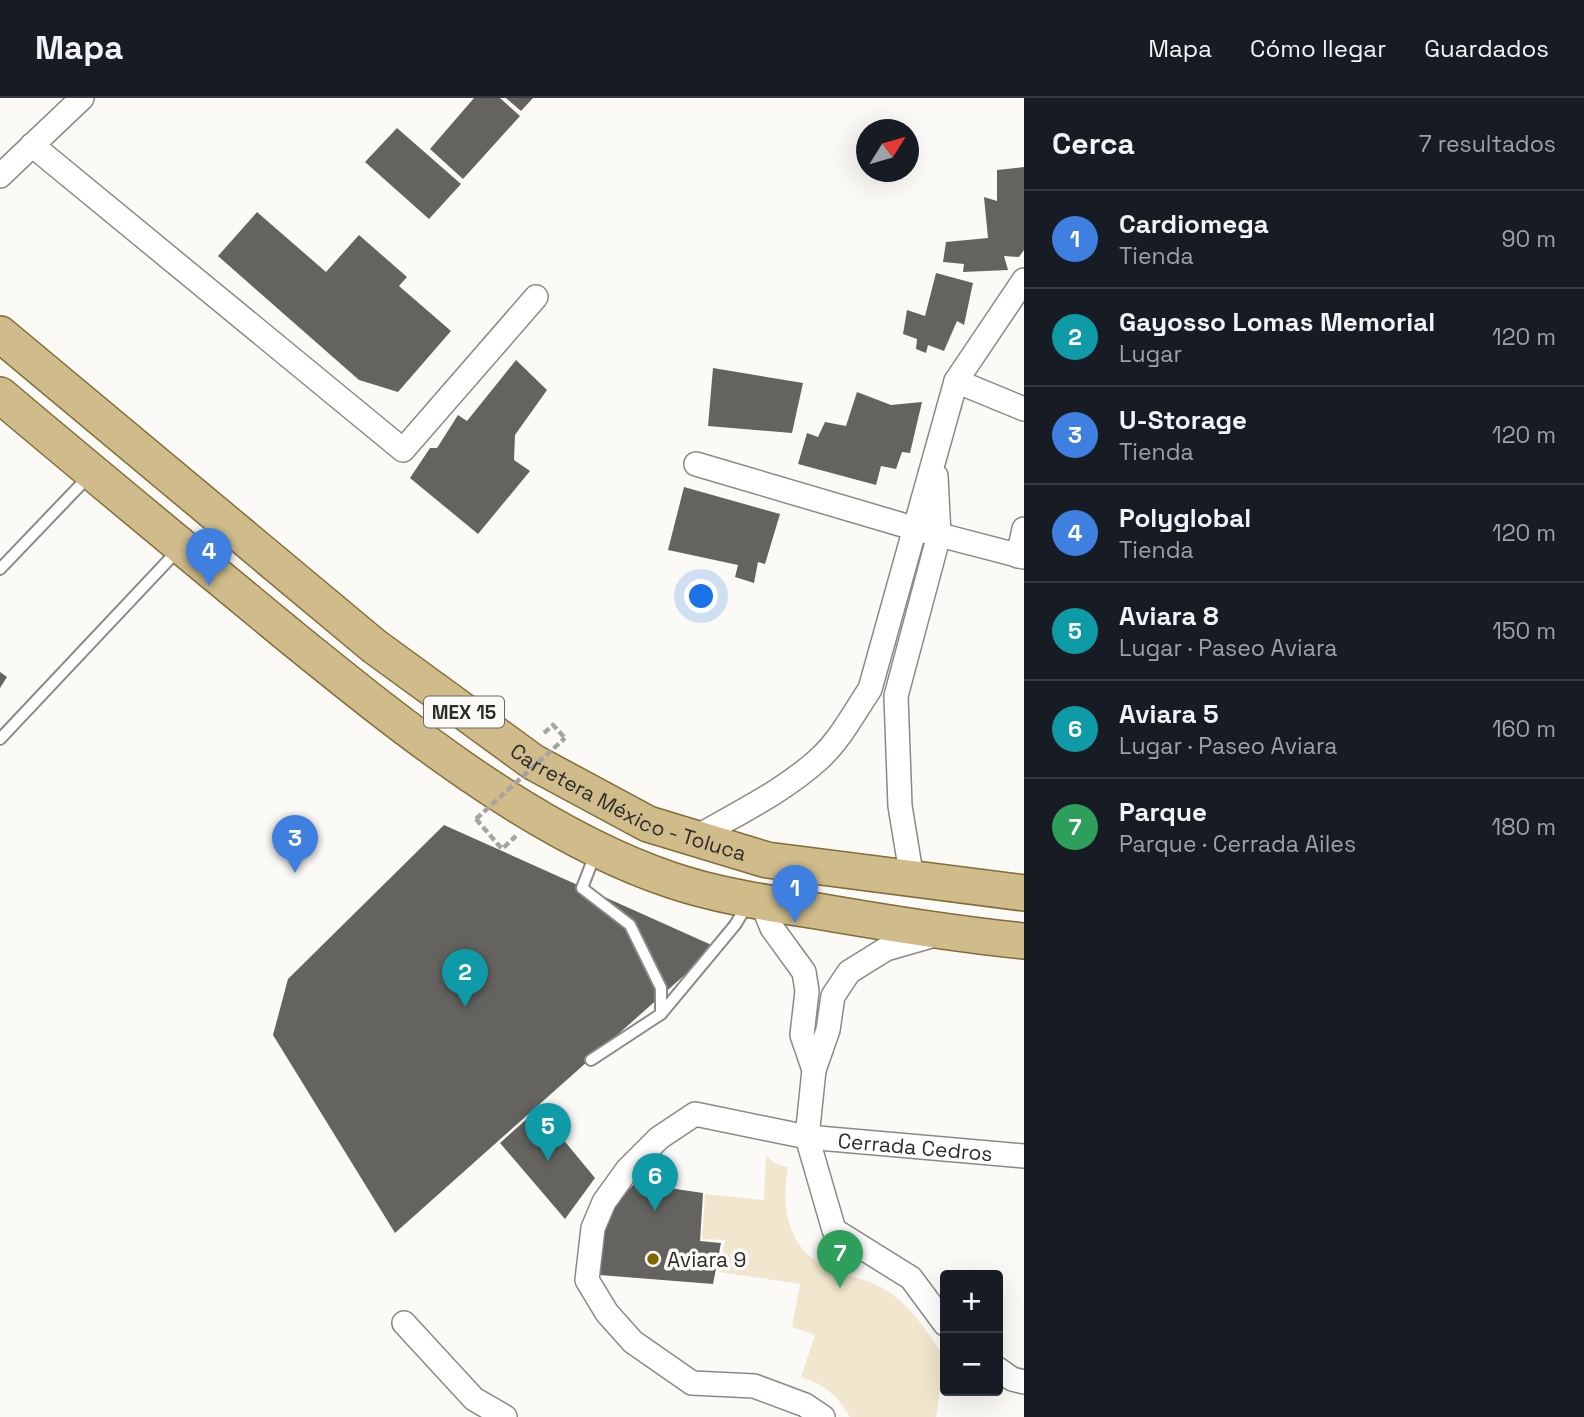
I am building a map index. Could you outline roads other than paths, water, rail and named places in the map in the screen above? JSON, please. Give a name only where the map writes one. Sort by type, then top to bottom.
[{"type":"main road","name":"Carretera México - Toluca","points":[[0,334],[374,646],[533,762],[648,824],[767,859],[1024,893]]},
{"type":"main road","name":"MEX 15","points":[[0,395],[181,547],[431,746],[494,789],[597,849],[670,880],[756,901],[944,933],[1024,941]]},
{"type":"street","points":[[0,176],[82,98]]},
{"type":"street","points":[[32,145],[403,450],[536,296]]},
{"type":"street","points":[[695,838],[774,791],[819,760],[842,733],[870,689],[956,381],[1024,280]]},
{"type":"street","points":[[956,381],[1024,409]]},
{"type":"street","points":[[912,879],[900,806],[896,696],[939,535],[935,462]]},
{"type":"street","points":[[696,464],[913,528],[1021,556],[1024,529]]},
{"type":"street","points":[[756,901],[772,929],[804,972],[807,991],[802,1035],[814,1070]]},
{"type":"street","points":[[940,1317],[911,1278],[834,1230],[807,1137],[814,1070],[828,1030],[833,996],[849,972],[886,949],[944,933]]},
{"type":"street","name":"Cerrada Cedros","points":[[822,1417],[805,1405],[754,1386],[692,1383],[633,1342],[607,1313],[587,1280],[593,1228],[604,1202],[627,1170],[659,1138],[695,1114],[807,1137],[1024,1156]]},
{"type":"street","points":[[404,1323],[474,1399],[505,1417]]},
{"type":"street","points":[[1003,1373],[1012,1379],[1024,1382]]},
{"type":"lane","points":[[0,569],[92,473]]},
{"type":"lane","points":[[0,739],[181,547]]},
{"type":"lane","points":[[597,849],[582,888],[630,925],[661,988],[661,1014]]},
{"type":"lane","points":[[591,1060],[661,1014],[756,901]]},
{"type":"place","name":"Polyglobal","points":[[209,586]]},
{"type":"place","name":"U-Storage","points":[[295,873]]},
{"type":"place","name":"Cardiomega","points":[[795,923]]},
{"type":"place","name":"Gayosso Lomas Memorial","points":[[465,1007]]},
{"type":"place","name":"Aviara 8","points":[[548,1161]]},
{"type":"place","name":"Aviara 5","points":[[655,1211]]},
{"type":"place","name":"Aviara 9","points":[[653,1259]]},
{"type":"place","name":"Parque","points":[[840,1288]]}]
